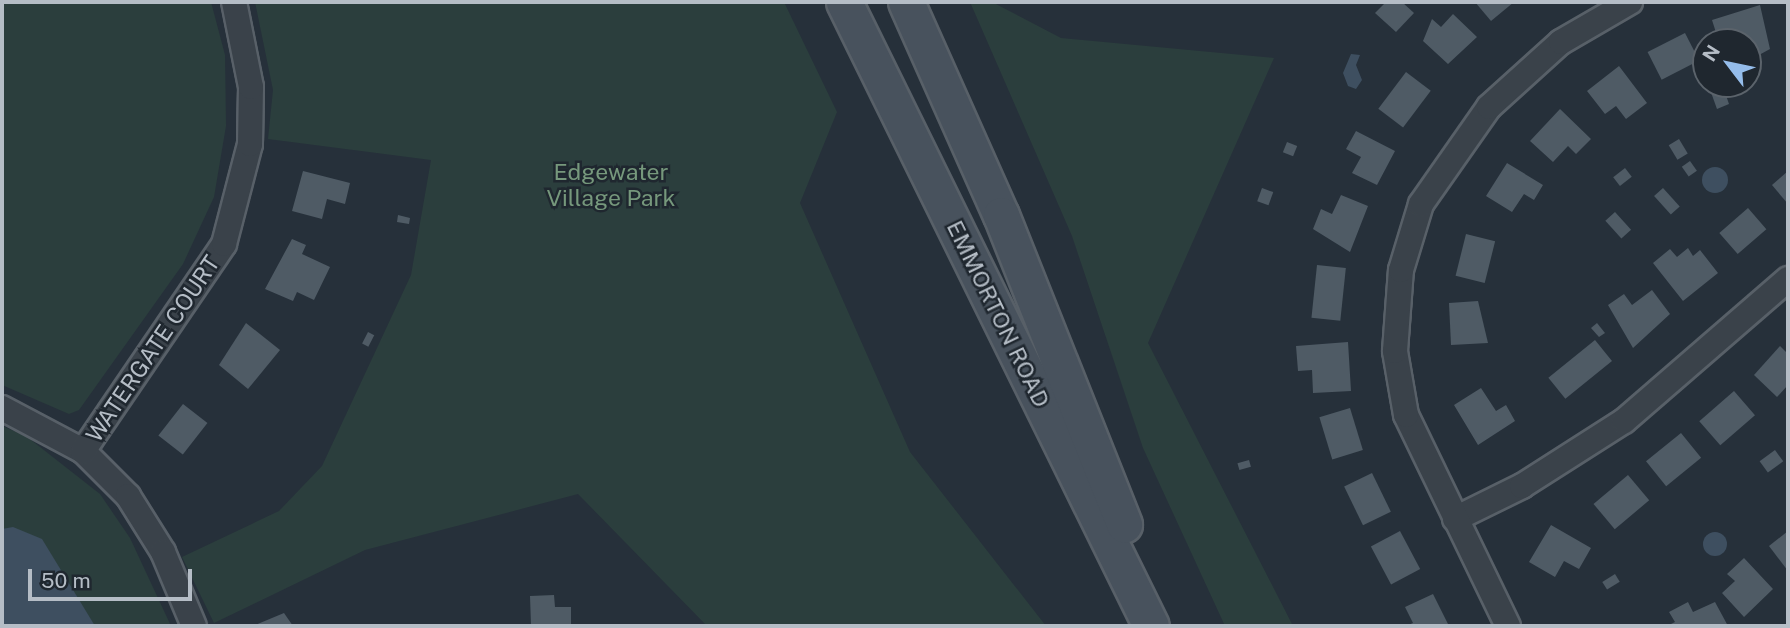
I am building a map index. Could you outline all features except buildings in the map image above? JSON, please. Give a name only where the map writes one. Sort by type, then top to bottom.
[{"type":"main road","name":"EMMORTON ROAD","points":[[844,2],[1152,626]]},
{"type":"main road","name":"EMMORTON ROAD","points":[[906,2],[1006,227],[1159,626]]},
{"type":"street","name":"WATERGATE COURT","points":[[83,451],[224,244],[250,144],[251,87],[234,2]]},
{"type":"street","points":[[1508,626],[1421,455],[1399,383],[1395,309],[1408,238],[1440,170],[1489,107],[1561,42],[1630,2]]},
{"type":"street","points":[[1455,519],[1522,486],[1625,421],[1788,279]]},
{"type":"street","points":[[2,408],[83,451],[128,496],[163,552],[194,626]]},
{"type":"green space","points":[[2,2],[211,2],[225,55],[226,126],[214,197],[183,264],[79,410],[69,414],[2,385]]},
{"type":"green space","name":"Edgewater Village Park","points":[[255,2],[784,2],[837,112],[800,203],[910,452],[1046,626],[707,626],[578,494],[365,550],[214,623],[182,557],[279,511],[322,466],[411,275],[431,160],[268,139],[273,90]]},
{"type":"green space","points":[[970,2],[992,2],[1061,38],[1274,58],[1148,343],[1293,626],[1225,626],[1143,448],[1072,236]]},
{"type":"green space","points":[[2,426],[26,436],[100,494],[130,538],[171,626],[2,626]]},
{"type":"water","points":[[1351,54],[1360,55],[1356,65],[1362,80],[1356,89],[1348,86],[1343,73]]},
{"type":"water","points":[[1715,167],[1724,171],[1728,180],[1724,189],[1715,193],[1706,189],[1702,180],[1706,171]]},
{"type":"water","points":[[13,527],[42,539],[95,626],[2,626],[2,529]]},
{"type":"water","points":[[1715,532],[1726,539],[1727,544],[1720,555],[1715,556],[1704,549],[1703,544],[1710,533]]}]
